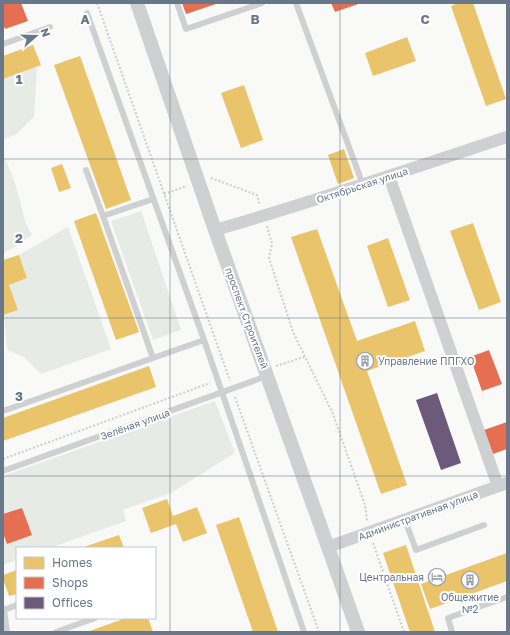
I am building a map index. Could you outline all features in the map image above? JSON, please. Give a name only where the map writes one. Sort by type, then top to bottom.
[{"type":"street","name":"проспект Строителей","points":[[137,3],[358,632]]},
{"type":"street","name":"Октябрьская улица","points":[[216,230],[363,185],[507,137]]},
{"type":"street","points":[[390,176],[502,484]]},
{"type":"street","name":"Административная улица","points":[[328,547],[502,484]]},
{"type":"lane","points":[[177,3],[186,28],[262,3]]},
{"type":"lane","points":[[296,3],[363,185]]},
{"type":"lane","points":[[87,13],[204,340],[304,632]]},
{"type":"lane","points":[[3,44],[50,27]]},
{"type":"lane","points":[[86,170],[152,358]]},
{"type":"lane","points":[[103,216],[153,198]]},
{"type":"lane","points":[[3,410],[204,340]]},
{"type":"lane","name":"Зелёная улица","points":[[3,472],[222,394],[267,376]]},
{"type":"lane","points":[[405,520],[416,550],[484,525]]},
{"type":"lane","points":[[452,632],[448,618],[507,597]]},
{"type":"lane","points":[[7,632],[3,609],[16,605]]},
{"type":"lane","points":[[56,632],[92,619]]},
{"type":"path","points":[[97,3],[232,390],[319,632]]},
{"type":"path","points":[[164,194],[211,178],[257,194],[272,244],[268,258],[290,325],[333,414],[365,504],[369,533],[404,632]]},
{"type":"path","points":[[3,459],[217,381]]},
{"type":"shaded area","points":[[37,66],[34,117],[15,135],[3,139],[3,79]]},
{"type":"shaded area","points":[[3,155],[16,186],[26,224],[32,235],[15,247],[3,253]]},
{"type":"shaded area","points":[[141,211],[181,330],[153,340],[111,221]]},
{"type":"shaded area","points":[[68,227],[111,349],[41,374],[24,357],[7,350],[4,315],[18,310],[9,285],[27,278],[19,255]]},
{"type":"shaded area","points":[[215,401],[235,453],[171,493],[123,510],[126,521],[53,547],[16,547],[16,560],[3,565],[3,476]]},
{"type":"building: Homes","points":[[458,3],[473,3],[506,99],[486,106],[451,6]]},
{"type":"building: Homes","points":[[407,37],[416,61],[373,76],[365,53]]},
{"type":"building: Homes","points":[[33,45],[41,65],[3,79],[3,56]]},
{"type":"building: Homes","points":[[80,56],[131,200],[106,209],[54,65]]},
{"type":"building: Homes","points":[[244,85],[263,140],[241,148],[221,93]]},
{"type":"building: Homes","points":[[344,149],[354,178],[338,184],[328,155]]},
{"type":"building: Homes","points":[[62,164],[71,188],[59,192],[51,168]]},
{"type":"building: Homes","points":[[96,213],[139,332],[116,340],[74,221]]},
{"type":"building: Homes","points":[[473,223],[501,302],[479,310],[450,231]]},
{"type":"building: Homes","name":"Управление ППГХО","points":[[317,229],[357,341],[415,321],[425,351],[367,371],[407,485],[381,494],[291,237]]},
{"type":"building: Homes","points":[[388,238],[410,300],[388,307],[367,246]]},
{"type":"building: Homes","points":[[19,255],[27,278],[9,285],[18,310],[3,315],[3,260]]},
{"type":"building: Homes","points":[[149,366],[156,387],[3,441],[3,418]]},
{"type":"building: Homes","points":[[167,499],[173,516],[197,507],[207,533],[183,542],[176,524],[151,533],[142,508]]},
{"type":"building: Homes","points":[[239,517],[278,632],[253,632],[216,525]]},
{"type":"building: Homes","points":[[119,535],[124,547],[84,547]]},
{"type":"building: Homes","points":[[406,545],[435,632],[410,632],[383,553]]},
{"type":"building: Homes","name":"Общежитие №2","points":[[507,553],[507,581],[430,609],[421,584]]},
{"type":"building: Homes","points":[[16,570],[16,594],[9,596],[3,575]]},
{"type":"building: Homes","points":[[123,619],[148,619],[153,632],[87,632]]},
{"type":"building: Shops","points":[[3,3],[21,3],[28,21],[5,29],[3,24]]},
{"type":"building: Shops","points":[[182,3],[219,3],[186,14]]},
{"type":"building: Shops","points":[[331,3],[361,3],[335,12]]},
{"type":"building: Shops","points":[[489,350],[502,384],[482,391],[470,357]]},
{"type":"building: Shops","points":[[507,422],[507,449],[493,454],[484,430]]},
{"type":"building: Shops","points":[[22,508],[32,535],[7,544],[3,533],[3,514]]},
{"type":"building: Offices","points":[[437,393],[461,463],[441,470],[416,400]]},
{"type":"place","name":"Управление ППГХО","points":[[365,361]]},
{"type":"place","name":"Центральная","points":[[437,577]]},
{"type":"place","name":"Общежитие №2","points":[[470,580]]}]
